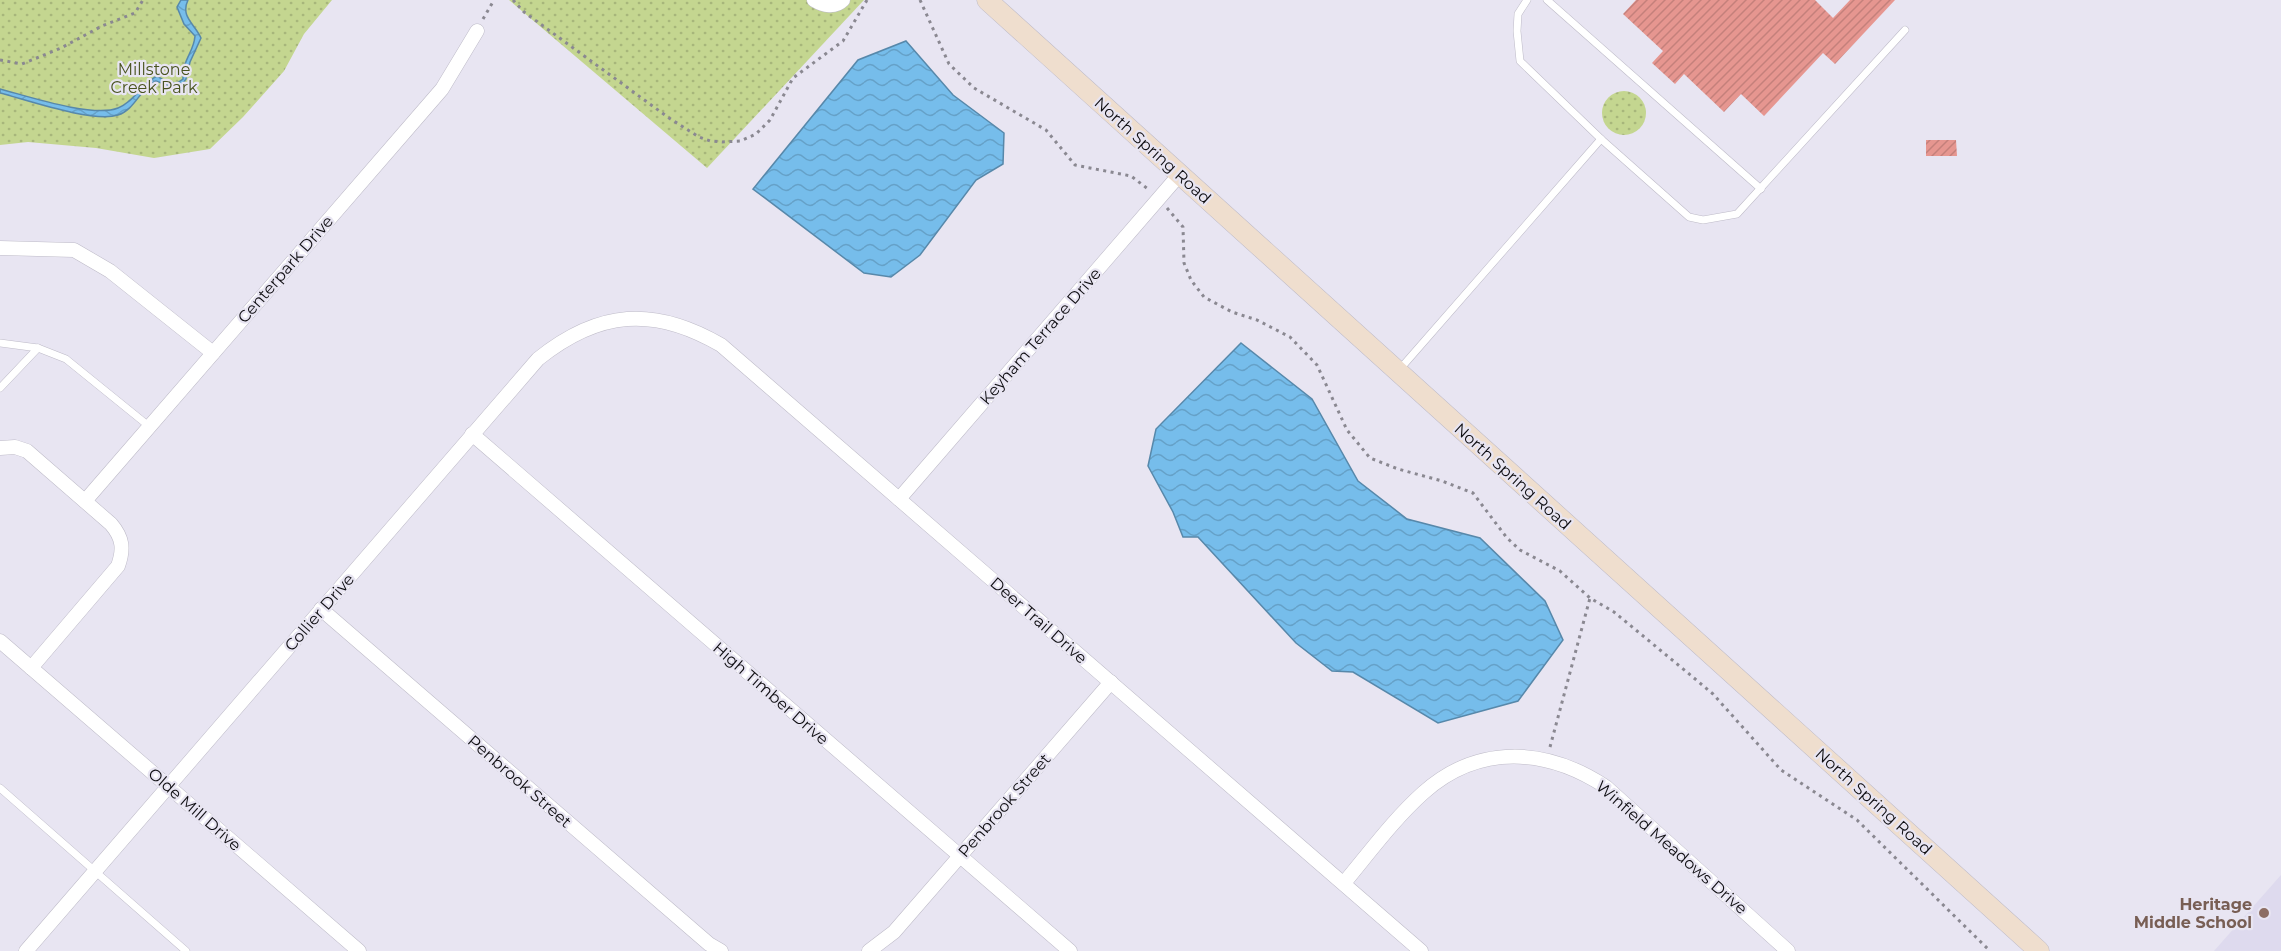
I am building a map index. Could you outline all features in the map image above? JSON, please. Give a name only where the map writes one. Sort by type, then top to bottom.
[{"type":"main road","name":"North Spring Road","points":[[987,0],[2039,951]]},
{"type":"street","points":[[814,0],[831,6],[843,0]]},
{"type":"street","name":"Centerpark Drive","points":[[85,501],[442,89],[477,31]]},
{"type":"street","name":"Keyham Terrace Drive","points":[[899,499],[1180,174]]},
{"type":"street","points":[[0,248],[74,250],[110,271],[213,353]]},
{"type":"street","name":"Deer Trail Drive","points":[[641,318],[672,323],[698,332],[721,345],[1421,951]]},
{"type":"street","name":"Collier Drive","points":[[26,951],[538,359],[579,331],[602,323],[641,318]]},
{"type":"street","name":"High Timber Drive","points":[[472,434],[1070,951]]},
{"type":"street","points":[[0,448],[15,447],[27,451],[118,532],[123,544],[118,566],[31,668]]},
{"type":"street","name":"Penbrook Street","points":[[321,609],[710,944],[721,951]]},
{"type":"street","name":"Olde Mill Drive","points":[[0,641],[359,951]]},
{"type":"street","name":"Penbrook Street","points":[[869,951],[894,932],[1111,682]]},
{"type":"street","name":"Winfield Meadows Drive","points":[[1344,883],[1412,805],[1442,778],[1488,759],[1512,756],[1550,760],[1586,773],[1606,787],[1788,951]]},
{"type":"lane","points":[[1527,0],[1518,14],[1520,61],[1601,139],[1689,217],[1703,220],[1737,214],[1905,30]]},
{"type":"lane","points":[[1548,0],[1761,189]]},
{"type":"lane","points":[[1398,371],[1601,139]]},
{"type":"lane","points":[[0,343],[38,348],[66,359],[150,427]]},
{"type":"lane","points":[[0,388],[38,348]]},
{"type":"lane","points":[[0,789],[186,951]]},
{"type":"path","points":[[0,60],[22,64],[61,48],[102,26],[135,12],[143,0]]},
{"type":"path","points":[[477,31],[494,0]]},
{"type":"path","points":[[513,0],[524,12],[669,118],[699,137],[722,142],[740,141],[756,134],[770,120],[793,78],[843,41],[867,0]]},
{"type":"path","points":[[920,0],[949,63],[974,88],[1046,130],[1076,165],[1131,176],[1159,198],[1183,227],[1184,263],[1191,280],[1204,297],[1290,337],[1317,364],[1347,430],[1370,458],[1398,469],[1442,480],[1473,493],[1514,544],[1539,562],[1560,571],[1590,598],[1614,612],[1713,694],[1781,770],[1857,820],[1990,951]]},
{"type":"path","points":[[1550,760],[1550,741],[1590,598]]},
{"type":"shaded area","name":"Heritage Middle School","points":[[2281,875],[2281,951],[2214,951]]},
{"type":"green space","name":"Millstone Creek Park","points":[[0,0],[332,0],[304,34],[284,71],[243,117],[210,149],[154,158],[96,148],[28,142],[0,145]]},
{"type":"green space","points":[[509,0],[864,0],[707,168]]},
{"type":"green space","points":[[1624,91],[1633,92],[1640,97],[1645,104],[1645,122],[1640,129],[1633,134],[1624,135],[1615,134],[1608,129],[1603,122],[1602,113],[1603,104],[1608,97],[1615,92]]},
{"type":"water","points":[[181,0],[188,0],[187,16],[201,38],[190,62],[186,79],[181,86],[173,87],[156,81],[146,88],[134,104],[124,112],[107,117],[77,113],[0,93],[0,89],[60,105],[107,110],[124,105],[157,76],[167,82],[177,83],[183,79],[184,67],[195,36],[184,24],[177,7]]},
{"type":"water","points":[[906,41],[953,95],[1004,133],[1003,164],[976,180],[920,255],[891,277],[864,273],[753,189],[858,60]]},
{"type":"water","points":[[1241,343],[1312,399],[1358,481],[1407,519],[1480,538],[1545,601],[1563,640],[1518,701],[1438,723],[1353,672],[1332,671],[1296,643],[1198,537],[1183,537],[1173,512],[1148,466],[1156,429]]},
{"type":"building","points":[[1636,0],[1815,0],[1833,18],[1850,0],[1895,0],[1835,64],[1823,53],[1764,116],[1741,94],[1724,112],[1684,74],[1675,84],[1652,63],[1663,51],[1623,14]]},
{"type":"building","points":[[1926,140],[1956,140],[1957,156],[1926,156]]},
{"type":"place","name":"Heritage Middle School","points":[[2264,913]]}]
